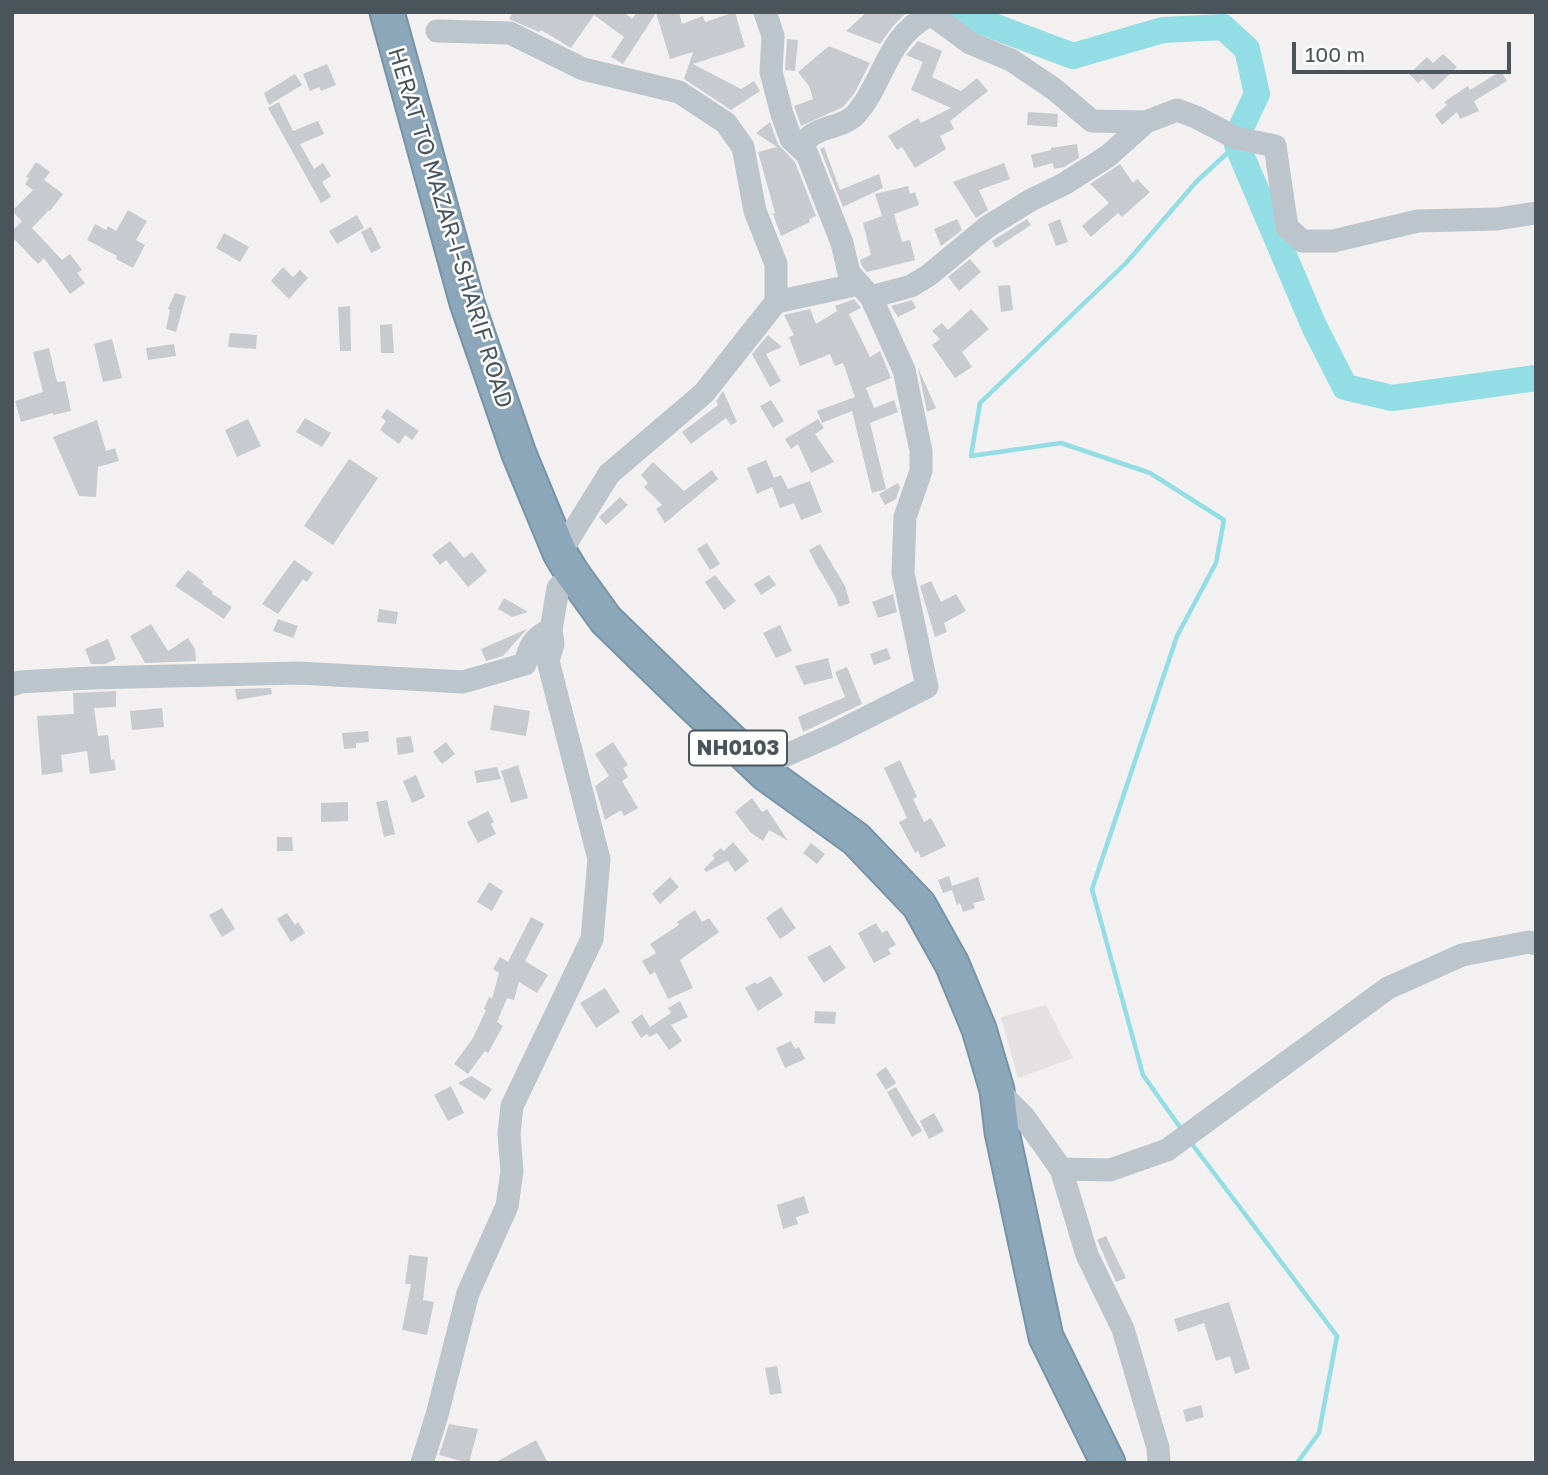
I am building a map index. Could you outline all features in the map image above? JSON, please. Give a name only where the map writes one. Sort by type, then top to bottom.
[{"type":"highway","name":"HERAT TO MAZAR-I-SHARIF ROAD","points":[[387,12],[467,303],[519,454],[566,563],[606,620],[766,774],[856,839],[919,905],[952,964],[979,1029],[998,1090],[1002,1132],[1046,1337],[1108,1463]]},
{"type":"street","points":[[765,12],[773,36],[771,72],[791,139],[812,165],[842,243],[849,273],[865,290],[904,370],[921,451],[921,471],[905,517],[903,573],[926,687],[832,735],[777,759],[766,774]]},
{"type":"street","points":[[800,147],[813,134],[854,117],[864,105],[886,60],[913,23],[929,14],[970,43],[1011,61],[1054,89],[1092,121],[1146,122]]},
{"type":"street","points":[[422,1463],[468,1293],[508,1206],[512,1171],[509,1133],[512,1106],[592,939],[598,859],[548,661],[553,644],[551,630],[558,588],[566,563],[609,474],[704,393],[776,302],[776,264],[755,211],[743,147],[726,123],[679,92],[583,69],[510,33],[437,31]]},
{"type":"street","points":[[776,302],[911,286],[929,275],[987,227],[1108,156],[1146,122],[1177,110],[1236,138],[1275,146],[1287,227],[1302,241],[1333,241],[1418,222],[1497,219],[1536,213]]},
{"type":"street","points":[[12,685],[20,682],[90,678],[298,673],[463,682],[525,664],[527,652],[538,635],[551,630]]},
{"type":"street","points":[[1061,1169],[1110,1170],[1167,1150],[1388,988],[1462,955],[1529,942],[1536,944]]},
{"type":"street","points":[[998,1090],[1024,1117],[1061,1169],[1087,1255],[1123,1329],[1158,1448],[1159,1463]]},
{"type":"shaded area","points":[[1046,1005],[1073,1058],[1018,1078],[1001,1017]]},
{"type":"building","points":[[513,12],[624,12],[632,19],[637,12],[679,12],[682,24],[703,16],[705,22],[735,12],[745,47],[693,64],[741,89],[754,81],[760,91],[731,110],[684,79],[693,52],[670,59],[656,13],[623,64],[611,57],[624,37],[594,15],[571,48],[541,30],[539,32],[509,19]]},
{"type":"building","points":[[867,12],[905,14],[880,44],[846,31]]},
{"type":"building","points":[[787,39],[798,40],[795,71],[785,70]]},
{"type":"building","points":[[918,41],[942,51],[932,77],[961,91],[977,78],[988,91],[950,121],[954,129],[940,136],[946,149],[915,168],[902,147],[897,150],[888,136],[918,118],[921,123],[951,108],[911,90],[923,62],[906,55]]},
{"type":"building","points":[[829,46],[870,63],[854,94],[843,107],[801,126],[794,106],[813,99],[809,86],[798,72]]},
{"type":"building","points":[[1443,54],[1457,67],[1433,90],[1423,79],[1418,83],[1409,74],[1427,57],[1433,63]]},
{"type":"building","points":[[327,64],[336,85],[321,91],[319,87],[310,91],[303,74]]},
{"type":"building","points":[[1501,71],[1507,81],[1474,101],[1479,111],[1460,119],[1457,112],[1442,125],[1435,115],[1447,105],[1444,102],[1468,86],[1470,90]]},
{"type":"building","points":[[295,74],[302,85],[269,105],[264,93]]},
{"type":"building","points":[[279,102],[293,131],[318,121],[324,134],[300,144],[314,169],[323,163],[331,176],[322,182],[331,197],[321,203],[268,108]]},
{"type":"building","points":[[1028,112],[1058,114],[1057,127],[1027,125]]},
{"type":"building","points":[[770,122],[778,144],[795,162],[816,216],[809,219],[810,222],[781,236],[758,152],[777,147],[756,133]]},
{"type":"building","points":[[1077,144],[1079,158],[1064,167],[1054,169],[1053,163],[1034,168],[1031,155],[1051,148]]},
{"type":"building","points":[[824,147],[840,190],[879,174],[883,188],[843,207],[820,149]]},
{"type":"building","points":[[36,162],[50,172],[44,180],[63,194],[32,228],[62,260],[70,254],[82,270],[77,273],[85,283],[70,294],[44,258],[38,264],[12,237],[12,231],[22,221],[12,211],[33,190],[25,184],[29,178],[26,177]]},
{"type":"building","points":[[1004,163],[1010,179],[979,190],[988,210],[976,218],[953,182]]},
{"type":"building","points":[[1120,164],[1133,183],[1137,179],[1150,192],[1122,217],[1118,213],[1091,237],[1082,226],[1109,203],[1090,184]]},
{"type":"building","points":[[908,186],[910,194],[915,192],[919,205],[894,214],[902,242],[910,240],[915,260],[867,272],[860,260],[871,255],[863,223],[882,216],[875,194]]},
{"type":"building","points":[[128,210],[147,221],[136,240],[145,245],[133,268],[87,240],[95,224],[106,230],[108,226],[116,231]]},
{"type":"building","points":[[357,215],[364,228],[337,244],[329,231]]},
{"type":"building","points":[[957,219],[962,230],[941,246],[934,229]]},
{"type":"building","points":[[1027,219],[1031,225],[996,248],[992,241]]},
{"type":"building","points":[[1060,219],[1068,242],[1056,246],[1048,224]]},
{"type":"building","points":[[371,227],[381,248],[371,253],[361,232]]},
{"type":"building","points":[[224,233],[249,247],[240,262],[216,248]]},
{"type":"building","points":[[970,259],[981,272],[959,291],[948,277]]},
{"type":"building","points":[[283,267],[293,277],[300,270],[308,278],[289,299],[271,281]]},
{"type":"building","points":[[1010,285],[1013,310],[1001,312],[998,286]]},
{"type":"building","points":[[175,293],[186,296],[176,332],[166,329],[168,309]]},
{"type":"building","points":[[854,299],[861,308],[849,314],[870,357],[880,351],[891,378],[866,388],[874,408],[894,400],[898,412],[870,423],[886,489],[872,493],[852,411],[822,423],[817,411],[855,397],[843,363],[835,366],[830,354],[800,366],[789,337],[794,335],[784,315],[810,309],[816,324],[837,311],[835,306]]},
{"type":"building","points":[[912,300],[916,308],[898,317],[891,306]]},
{"type":"building","points":[[350,306],[351,351],[340,351],[338,307]]},
{"type":"building","points":[[971,309],[989,329],[962,352],[972,367],[955,378],[932,345],[940,339],[932,331],[942,323],[948,330]]},
{"type":"building","points":[[392,324],[394,353],[381,353],[380,325]]},
{"type":"building","points":[[230,333],[257,335],[256,349],[228,347]]},
{"type":"building","points":[[768,335],[782,347],[766,354],[781,381],[770,387],[752,354]]},
{"type":"building","points":[[112,339],[122,378],[103,382],[94,344]]},
{"type":"building","points":[[174,344],[176,356],[148,360],[146,348]]},
{"type":"building","points":[[49,348],[57,382],[65,381],[71,411],[21,422],[15,401],[43,392],[33,352]]},
{"type":"building","points":[[918,368],[936,408],[927,412]]},
{"type":"building","points":[[723,391],[737,422],[731,425],[726,418],[691,444],[682,432],[718,405],[716,401]]},
{"type":"building","points":[[771,400],[784,421],[773,428],[760,406]]},
{"type":"building","points":[[387,409],[419,431],[412,440],[405,435],[399,444],[380,430],[386,421],[381,417]]},
{"type":"building","points":[[305,418],[331,433],[322,447],[296,432]]},
{"type":"building","points":[[248,419],[261,446],[237,457],[225,430]]},
{"type":"building","points":[[818,419],[824,428],[815,434],[834,462],[811,473],[798,444],[791,449],[785,439]]},
{"type":"building","points":[[97,420],[106,451],[115,448],[119,461],[98,467],[96,497],[79,496],[53,437]]},
{"type":"building","points":[[349,459],[378,478],[333,545],[304,526]]},
{"type":"building","points":[[766,460],[774,478],[781,475],[788,489],[810,481],[822,512],[801,520],[794,503],[780,508],[772,487],[757,494],[747,468]]},
{"type":"building","points":[[653,462],[684,491],[712,470],[718,479],[665,523],[656,509],[662,505],[644,487],[648,483],[641,475]]},
{"type":"building","points":[[898,483],[900,487],[896,499],[885,505],[879,494]]},
{"type":"building","points":[[620,497],[628,505],[606,525],[599,517]]},
{"type":"building","points":[[450,541],[464,558],[472,552],[487,571],[468,587],[446,560],[440,565],[432,555]]},
{"type":"building","points":[[707,543],[720,564],[710,570],[697,549]]},
{"type":"building","points":[[820,544],[845,586],[850,603],[839,607],[816,564],[809,550]]},
{"type":"building","points":[[294,560],[313,573],[307,582],[303,579],[278,614],[262,604]]},
{"type":"building","points":[[188,570],[204,582],[202,584],[213,592],[212,594],[232,607],[224,619],[175,586]]},
{"type":"building","points":[[715,575],[736,601],[724,610],[705,582]]},
{"type":"building","points":[[769,575],[776,585],[761,595],[754,584]]},
{"type":"building","points":[[931,581],[941,602],[956,594],[966,611],[944,623],[947,632],[935,637],[920,586]]},
{"type":"building","points":[[893,594],[897,612],[878,618],[872,602]]},
{"type":"building","points":[[504,598],[528,612],[512,617],[498,609]]},
{"type":"building","points":[[379,609],[398,612],[396,624],[377,622]]},
{"type":"building","points":[[278,619],[298,626],[293,638],[273,631]]},
{"type":"building","points":[[151,624],[168,651],[188,638],[195,649],[196,661],[145,663],[130,636]]},
{"type":"building","points":[[780,625],[792,651],[776,658],[763,633]]},
{"type":"building","points":[[527,629],[503,656],[486,661],[481,649]]},
{"type":"building","points":[[108,639],[116,659],[105,664],[91,664],[85,649]]},
{"type":"building","points":[[887,648],[891,659],[874,665],[870,654]]},
{"type":"building","points":[[828,658],[833,678],[804,685],[795,666]]},
{"type":"building","points":[[847,667],[862,704],[803,732],[798,717],[845,697],[835,672]]},
{"type":"building","points":[[271,688],[272,694],[237,700],[235,689]]},
{"type":"building","points":[[116,691],[116,707],[94,708],[98,736],[108,735],[111,760],[114,759],[116,770],[90,774],[87,751],[61,755],[63,772],[42,775],[37,716],[74,714],[73,693]]},
{"type":"building","points":[[494,705],[530,711],[526,736],[490,730]]},
{"type":"building","points":[[162,708],[164,727],[132,730],[130,711]]},
{"type":"building","points":[[368,731],[369,742],[356,743],[356,748],[344,749],[342,733]]},
{"type":"building","points":[[411,736],[414,752],[398,755],[396,738]]},
{"type":"building","points":[[446,742],[455,754],[442,764],[433,752]]},
{"type":"building","points":[[613,742],[628,765],[623,768],[628,777],[622,781],[638,808],[624,816],[621,810],[605,820],[595,786],[609,776],[595,754]]},
{"type":"building","points":[[900,760],[917,797],[913,799],[924,822],[931,818],[946,846],[921,858],[918,851],[915,853],[899,822],[907,818],[884,768]]},
{"type":"building","points":[[518,765],[528,798],[511,803],[501,771]]},
{"type":"building","points":[[497,767],[501,779],[477,783],[474,771]]},
{"type":"building","points":[[416,775],[425,797],[412,803],[403,781]]},
{"type":"building","points":[[752,798],[762,812],[767,809],[788,841],[769,830],[763,841],[751,833],[735,812]]},
{"type":"building","points":[[387,800],[395,834],[384,837],[376,802]]},
{"type":"building","points":[[348,802],[348,821],[321,822],[321,803]]},
{"type":"building","points":[[488,811],[496,834],[478,843],[467,822]]},
{"type":"building","points":[[277,837],[292,837],[293,851],[277,851]]},
{"type":"building","points":[[733,842],[749,861],[735,872],[728,861],[706,872],[704,869],[715,858],[712,855],[721,848],[724,851]]},
{"type":"building","points":[[811,843],[825,854],[817,864],[803,853]]},
{"type":"building","points":[[949,876],[952,886],[978,877],[985,900],[973,903],[975,908],[963,912],[960,903],[957,905],[952,890],[943,893],[938,880]]},
{"type":"building","points":[[670,877],[679,887],[660,904],[652,894]]},
{"type":"building","points":[[489,882],[503,891],[492,911],[477,902]]},
{"type":"building","points":[[781,907],[796,928],[780,939],[766,918]]},
{"type":"building","points":[[222,908],[235,929],[222,937],[209,915]]},
{"type":"building","points":[[695,910],[702,922],[709,918],[719,932],[680,960],[693,988],[668,999],[655,972],[650,975],[642,961],[656,953],[650,944],[679,925],[677,922]]},
{"type":"building","points":[[287,913],[295,925],[298,922],[305,933],[291,942],[277,919]]},
{"type":"building","points":[[531,917],[544,924],[525,961],[548,975],[537,993],[519,982],[514,1000],[507,998],[497,1022],[503,1026],[488,1053],[485,1051],[468,1074],[454,1064],[473,1038],[489,997],[492,999],[499,973],[493,969],[500,957],[508,962]]},
{"type":"building","points":[[876,923],[882,933],[887,930],[896,945],[888,949],[891,954],[874,963],[858,933]]},
{"type":"building","points":[[830,945],[846,968],[824,983],[807,957]]},
{"type":"building","points":[[771,976],[783,995],[758,1011],[745,988]]},
{"type":"building","points":[[605,988],[620,1012],[596,1028],[580,1003]]},
{"type":"building","points":[[680,1001],[688,1017],[671,1025],[682,1041],[669,1050],[657,1033],[641,1038],[631,1022],[642,1014],[650,1027],[671,1013],[668,1008]]},
{"type":"building","points":[[815,1011],[836,1012],[835,1024],[814,1023]]},
{"type":"building","points":[[791,1041],[795,1049],[799,1047],[805,1059],[785,1068],[776,1048]]},
{"type":"building","points":[[886,1067],[896,1083],[886,1090],[876,1074]]},
{"type":"building","points":[[471,1076],[492,1089],[485,1100],[458,1083]]},
{"type":"building","points":[[451,1086],[464,1113],[448,1121],[434,1095]]},
{"type":"building","points":[[896,1087],[922,1131],[912,1137],[887,1092]]},
{"type":"building","points":[[934,1113],[944,1131],[929,1139],[920,1121]]},
{"type":"building","points":[[804,1196],[809,1213],[796,1217],[798,1224],[783,1229],[777,1205]]},
{"type":"building","points":[[1106,1236],[1126,1278],[1116,1282],[1097,1240]]},
{"type":"building","points":[[409,1255],[428,1257],[423,1300],[434,1302],[427,1335],[402,1330],[411,1284],[405,1284]]},
{"type":"building","points":[[1229,1302],[1250,1369],[1235,1374],[1230,1356],[1216,1361],[1204,1323],[1178,1332],[1174,1319]]},
{"type":"building","points":[[777,1366],[782,1393],[770,1395],[765,1368]]},
{"type":"building","points":[[1201,1405],[1204,1417],[1186,1422],[1183,1410]]},
{"type":"building","points":[[449,1424],[478,1429],[469,1463],[439,1455]]},
{"type":"building","points":[[536,1440],[548,1463],[494,1463]]},
{"type":"waterway","points":[[956,12],[1073,56],[1163,30],[1223,27],[1247,49],[1257,94],[1236,138],[1237,145],[1314,326],[1345,387],[1392,398],[1536,378]]},
{"type":"waterway","points":[[1182,1130],[1143,1075],[1092,889],[1177,636],[1216,563],[1224,520],[1150,473],[1061,443],[971,456],[980,403],[1126,263],[1197,181],[1235,146]]},
{"type":"waterway","points":[[1189,1140],[1337,1336],[1319,1433],[1297,1463]]}]
